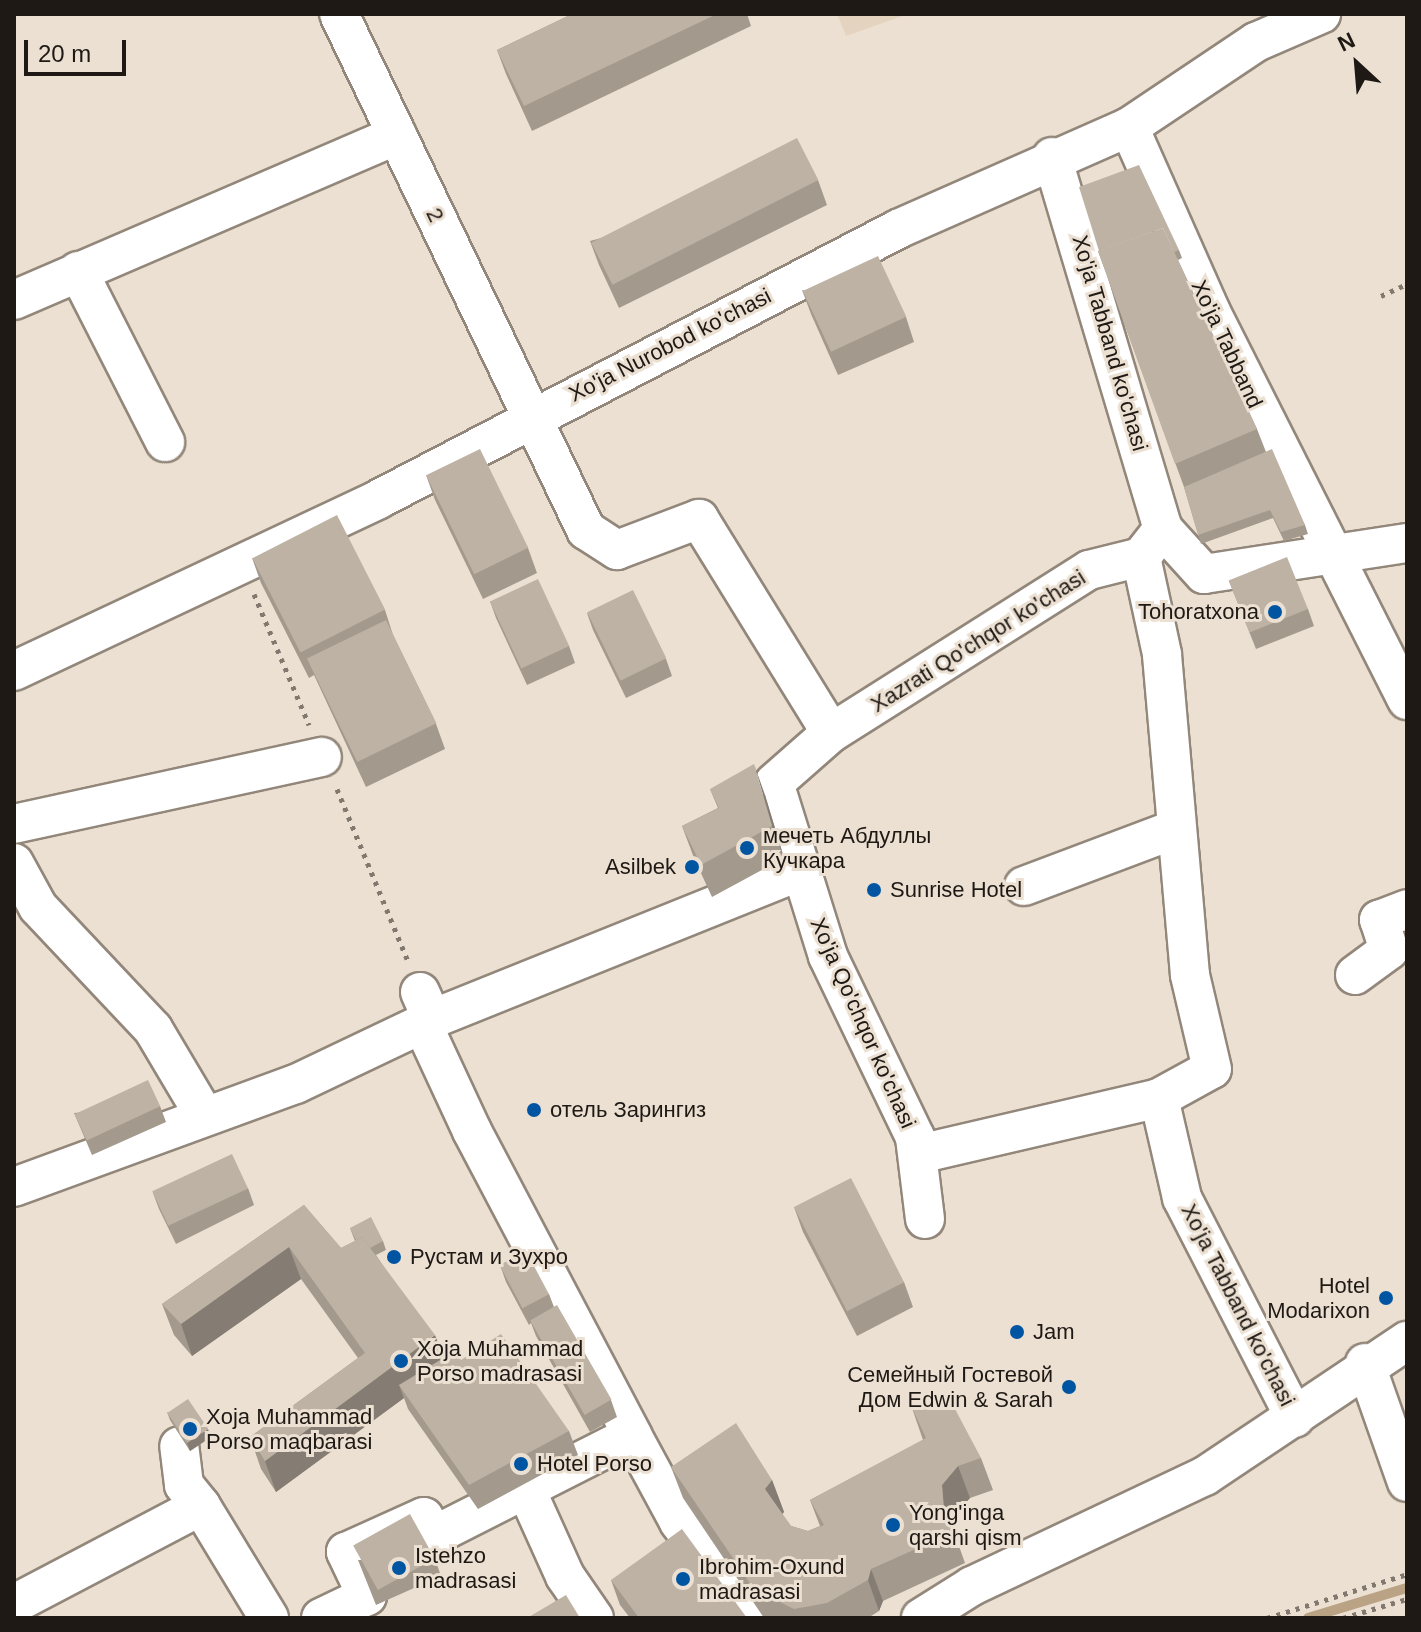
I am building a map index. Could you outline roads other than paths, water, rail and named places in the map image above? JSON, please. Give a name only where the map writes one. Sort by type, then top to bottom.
[{"type":"street","name":"2","points":[[339,14],[532,415]]},
{"type":"street","name":"Xo'ja Nurobod ko'chasi","points":[[14,671],[379,499],[532,415],[1052,157],[1129,127],[1251,28],[1321,14]]},
{"type":"street","name":"Xo'ja Tabband","points":[[1129,127],[1331,559],[1407,700]]},
{"type":"street","points":[[14,300],[397,135]]},
{"type":"street","name":"Xo'ja Tabband ko'chasi","points":[[1052,157],[1152,543],[1190,975],[1212,1069],[1159,1098],[1182,1198],[1295,1418]]},
{"type":"street","points":[[78,271],[165,442]]},
{"type":"street","points":[[532,415],[586,530],[607,544],[617,550],[699,519],[831,733]]},
{"type":"street","points":[[1152,543],[1204,574],[1331,559],[1407,543]]},
{"type":"street","name":"Xazrati Qo'chqor ko'chasi","points":[[774,783],[831,733],[1089,570],[1152,543]]},
{"type":"street","points":[[14,824],[322,757]]},
{"type":"street","name":"Xo'ja Qo'chqor ko'chasi","points":[[774,783],[828,956],[919,1154],[925,1219]]},
{"type":"street","points":[[1024,886],[1176,829]]},
{"type":"street","points":[[14,1187],[204,1115],[296,1084],[426,1005],[800,871]]},
{"type":"street","points":[[17,882],[153,1029],[204,1115]]},
{"type":"street","points":[[1355,975],[1389,950],[1379,920],[1407,909]]},
{"type":"street","points":[[426,1005],[427,1034],[472,1131],[632,1435],[679,1522],[751,1618]]},
{"type":"street","points":[[919,1154],[1159,1098]]},
{"type":"street","points":[[930,1615],[1205,1476],[1295,1418],[1365,1363],[1407,1341]]},
{"type":"street","points":[[1365,1363],[1407,1482]]},
{"type":"street","points":[[321,1618],[367,1596],[346,1552],[424,1517],[433,1536],[528,1494],[632,1435]]},
{"type":"street","points":[[179,1446],[184,1485],[201,1506],[269,1618]]},
{"type":"street","points":[[528,1494],[565,1576],[594,1618]]},
{"type":"street","points":[[14,1604],[201,1506]]},
{"type":"waterway","points":[[1308,1618],[1407,1588]]},
{"type":"place","name":"Tohoratxona","points":[[1275,612]]},
{"type":"place","name":"мечеть Абдуллы Кучкара","points":[[747,848]]},
{"type":"place","name":"Asilbek","points":[[692,867]]},
{"type":"place","name":"Sunrise Hotel","points":[[874,890]]},
{"type":"place","name":"отель Зарингиз","points":[[534,1110]]},
{"type":"place","name":"Рустам и Зухро","points":[[394,1257]]},
{"type":"place","name":"Hotel Modarixon","points":[[1386,1298]]},
{"type":"place","name":"Jam","points":[[1017,1332]]},
{"type":"place","name":"Xoja Muhammad Porso madrasasi","points":[[401,1361]]},
{"type":"place","name":"Семейный Гостевой Дом Edwin & Sarah","points":[[1069,1387]]},
{"type":"place","name":"Xoja Muhammad Porso maqbarasi","points":[[190,1429]]},
{"type":"place","name":"Hotel Porso","points":[[521,1464]]},
{"type":"place","name":"Yong'inga qarshi qism","points":[[893,1525]]},
{"type":"place","name":"Istehzo madrasasi","points":[[399,1568]]},
{"type":"place","name":"Ibrohim-Oxund madrasasi","points":[[683,1579]]}]
